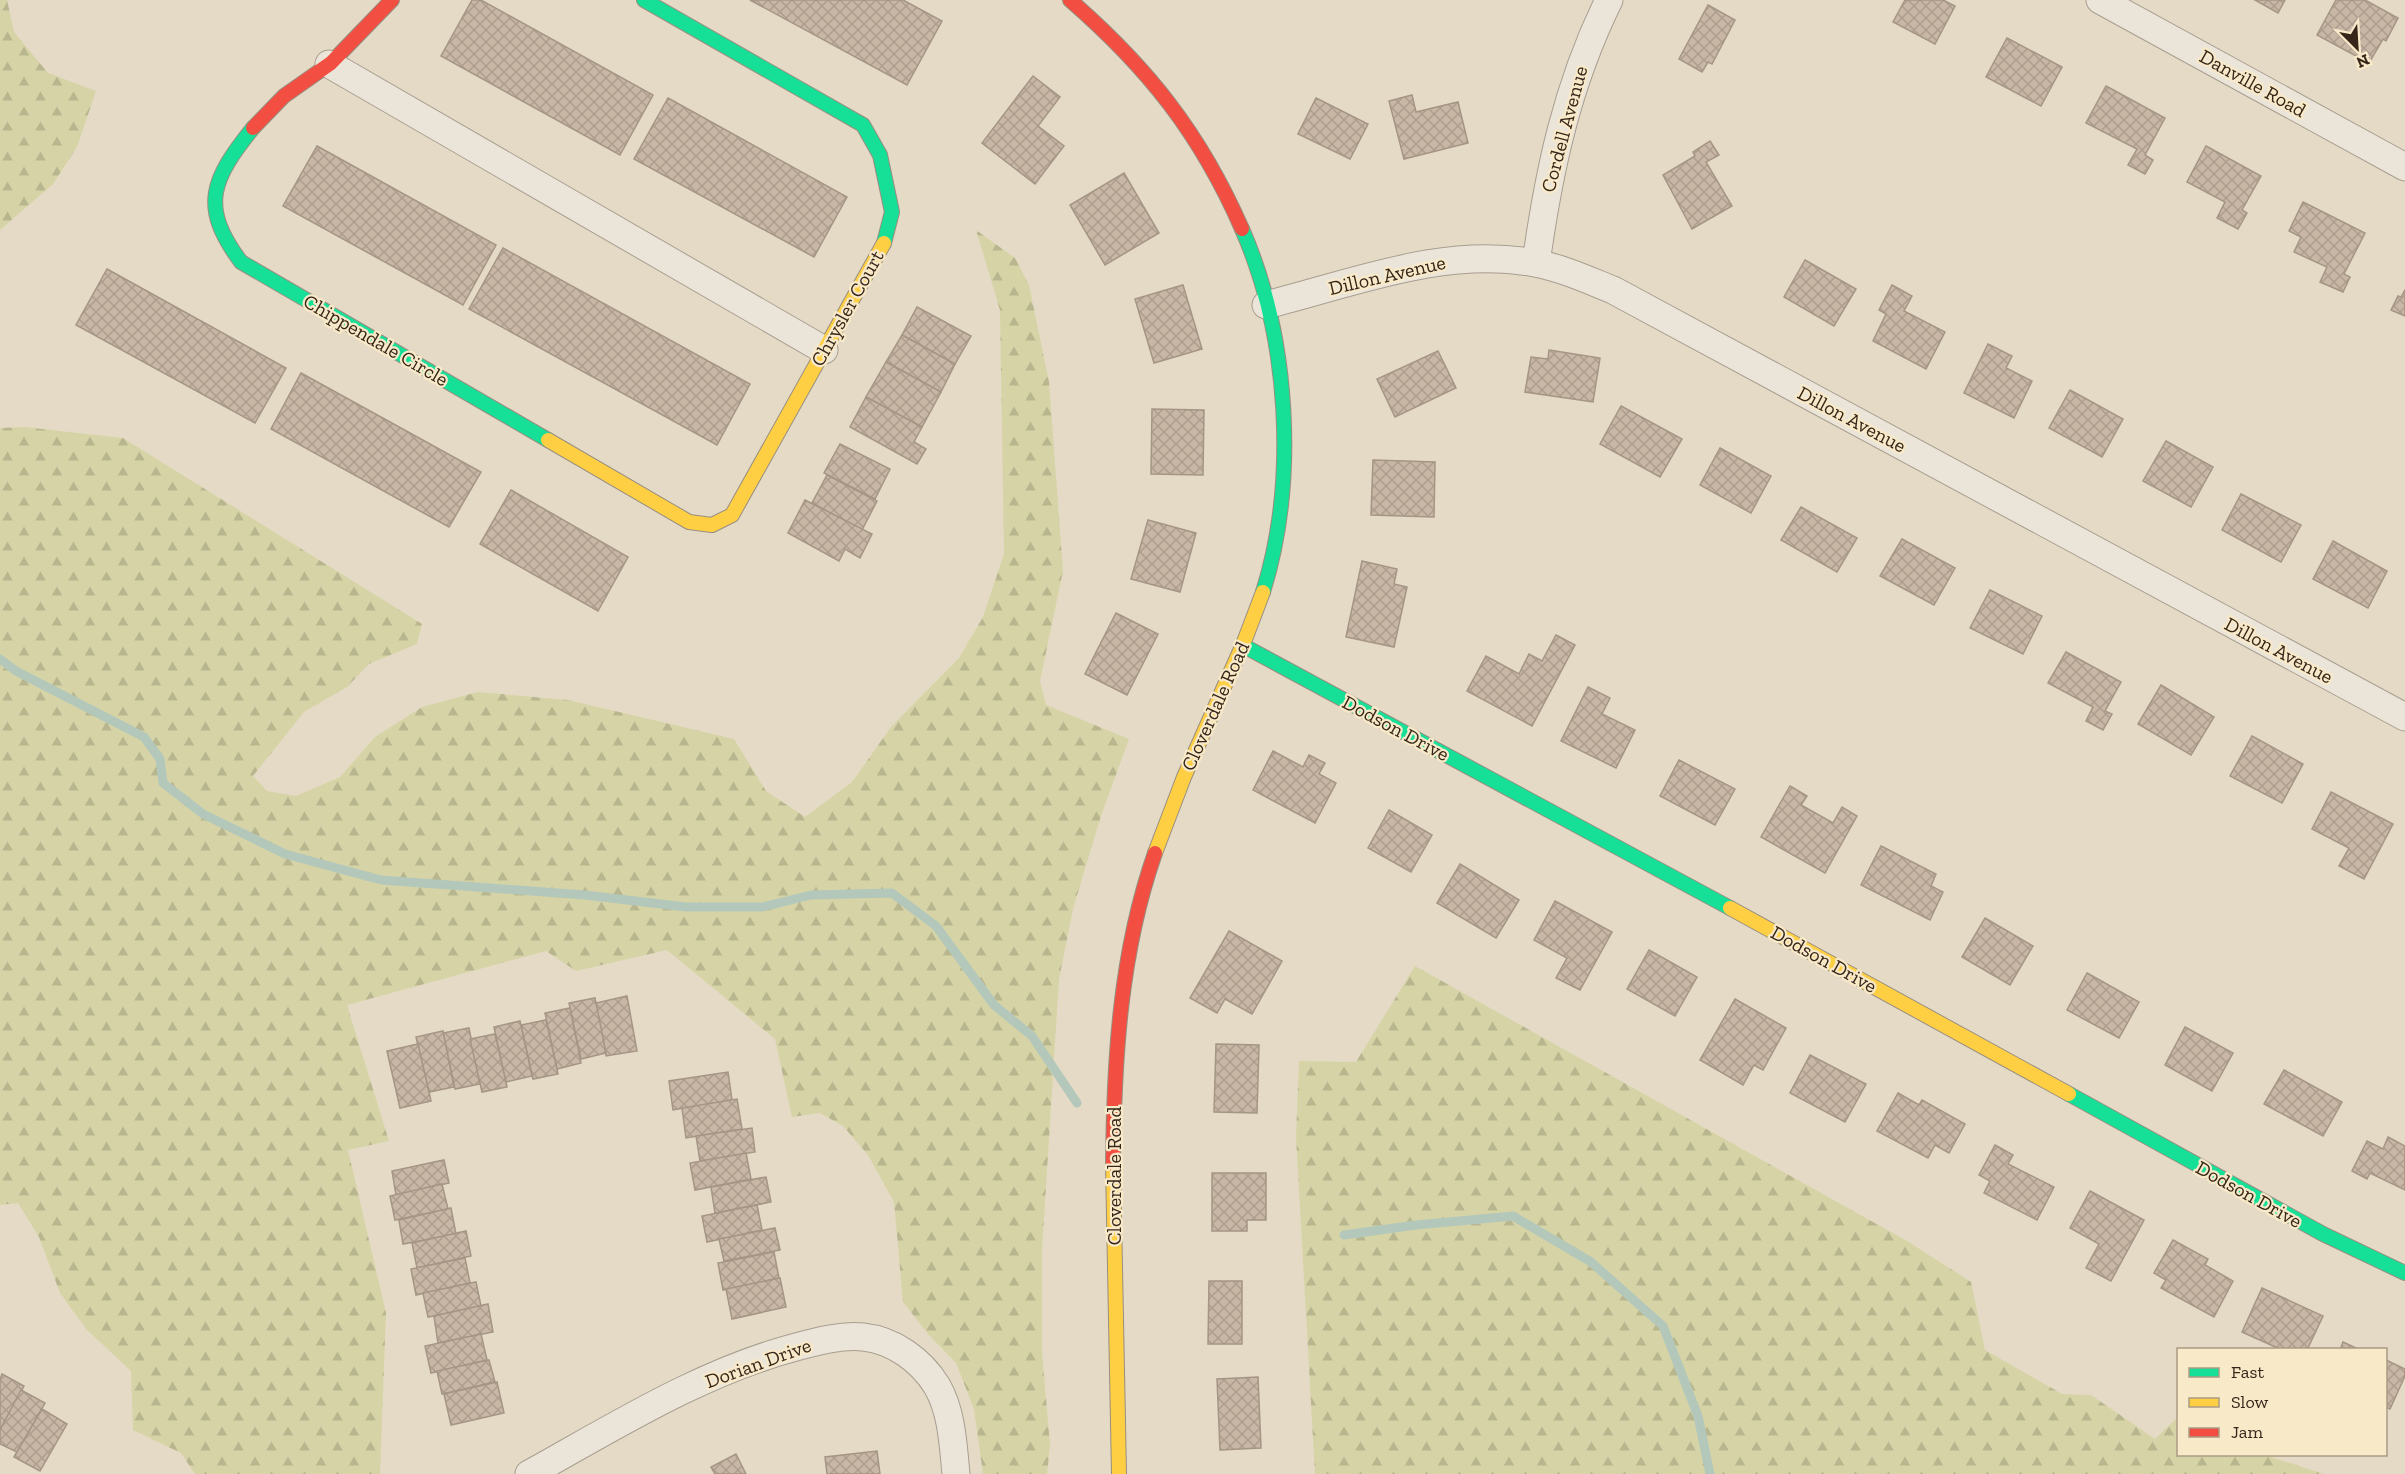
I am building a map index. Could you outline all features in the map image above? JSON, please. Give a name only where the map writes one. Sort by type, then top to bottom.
[{"type":"street","name":"Chippendale Circle","points":[[392,0],[329,64],[278,100],[245,137],[222,176],[213,208],[222,235],[241,262],[689,522],[712,525],[732,514]]},
{"type":"street","name":"Chrysler Court","points":[[644,0],[863,125],[880,155],[892,212],[882,249],[732,514]]},
{"type":"street","name":"Cloverdale Road","points":[[1070,0],[1112,37],[1157,86],[1197,140],[1229,198],[1254,259],[1266,305],[1281,386],[1284,459],[1279,518],[1264,588],[1242,645],[1176,795],[1160,839],[1137,916],[1120,1010],[1114,1074],[1112,1170],[1119,1474]]},
{"type":"street","name":"Cordell Avenue","points":[[1536,263],[1547,194],[1572,90],[1589,41],[1609,0]]},
{"type":"street","name":"Danville Road","points":[[2100,0],[2405,167]]},
{"type":"street","points":[[329,64],[824,350]]},
{"type":"street","name":"Dillon Avenue","points":[[1266,305],[1437,261],[1472,257],[1536,263],[1613,290],[2405,717]]},
{"type":"street","name":"Dodson Drive","points":[[1242,645],[1788,939],[2313,1229],[2405,1273]]},
{"type":"street","name":"Dorian Drive","points":[[529,1474],[673,1395],[778,1351],[846,1337],[880,1341],[902,1350],[928,1373],[945,1403],[956,1474]]},
{"type":"green space","points":[[0,0],[7,0],[14,32],[48,73],[96,91],[77,147],[53,184],[0,230]]},
{"type":"green space","points":[[976,230],[1015,258],[1029,285],[1049,382],[1063,571],[1040,681],[1046,705],[1129,739],[1102,813],[1074,905],[1059,979],[1042,1250],[1042,1352],[1050,1445],[1047,1474],[983,1474],[974,1409],[956,1363],[928,1334],[903,1302],[894,1202],[868,1155],[843,1126],[820,1113],[792,1117],[775,1039],[667,950],[576,971],[546,951],[347,1005],[389,1141],[348,1150],[386,1313],[380,1474],[195,1474],[181,1453],[133,1430],[131,1371],[87,1330],[60,1293],[39,1237],[18,1203],[0,1205],[0,428],[24,427],[123,438],[422,624],[417,644],[369,664],[347,687],[304,712],[253,776],[267,791],[296,796],[340,777],[375,737],[422,707],[478,692],[568,700],[734,739],[766,791],[805,817],[852,782],[891,727],[959,658],[983,617],[1004,554],[1000,310]]},
{"type":"green space","points":[[1415,966],[1907,1241],[1971,1282],[1985,1350],[2062,1394],[2091,1395],[2155,1439],[2177,1418],[2177,1456],[2268,1456],[2324,1474],[1315,1474],[1296,1137],[1299,1061],[1356,1062]]},
{"type":"building","points":[[472,0],[481,0],[653,95],[620,155],[441,56]]},
{"type":"building","points":[[750,0],[903,0],[942,21],[907,85]]},
{"type":"building","points":[[1905,0],[1943,0],[1955,6],[1935,44],[1893,22]]},
{"type":"building","points":[[2255,0],[2285,0],[2278,13]]},
{"type":"building","points":[[2336,0],[2365,0],[2398,18],[2386,41],[2383,39],[2369,63],[2317,35]]},
{"type":"building","points":[[1708,5],[1735,20],[1712,64],[1708,62],[1702,72],[1679,59]]},
{"type":"building","points":[[2007,38],[2062,67],[2041,106],[1986,77]]},
{"type":"building","points":[[1033,76],[1060,97],[1038,126],[1064,146],[1035,184],[982,143]]},
{"type":"building","points":[[2106,86],[2165,118],[2145,155],[2153,160],[2145,174],[2128,165],[2137,149],[2086,123]]},
{"type":"building","points":[[1412,95],[1416,112],[1458,102],[1468,143],[1404,159],[1389,101]]},
{"type":"building","points":[[668,98],[847,197],[814,257],[634,159]]},
{"type":"building","points":[[1316,98],[1368,124],[1350,159],[1298,134]]},
{"type":"building","points":[[1710,141],[1719,155],[1706,162],[1732,206],[1692,229],[1663,175],[1695,156],[1693,152]]},
{"type":"building","points":[[317,146],[496,245],[463,305],[283,206]]},
{"type":"building","points":[[2206,146],[2261,176],[2242,210],[2247,213],[2238,229],[2217,218],[2225,202],[2187,182]]},
{"type":"building","points":[[1124,173],[1159,233],[1105,265],[1070,205]]},
{"type":"building","points":[[2303,202],[2365,233],[2344,274],[2350,277],[2343,292],[2320,282],[2327,267],[2294,252],[2301,237],[2289,231]]},
{"type":"building","points":[[503,248],[750,384],[717,445],[469,309]]},
{"type":"building","points":[[1805,260],[1856,289],[1834,326],[1784,297]]},
{"type":"building","points":[[107,269],[286,368],[255,423],[76,325]]},
{"type":"building","points":[[1183,285],[1202,349],[1154,363],[1135,299]]},
{"type":"building","points":[[1892,285],[1912,296],[1904,311],[1945,332],[1926,369],[1873,341],[1886,314],[1879,310]]},
{"type":"building","points":[[2405,290],[2405,316],[2391,310],[2398,296],[2401,297]]},
{"type":"building","points":[[917,307],[971,336],[955,364],[902,335]]},
{"type":"building","points":[[902,335],[955,364],[941,392],[886,362]]},
{"type":"building","points":[[1988,344],[2012,356],[2006,368],[2032,381],[2014,418],[1964,393]]},
{"type":"building","points":[[1549,350],[1600,358],[1593,402],[1525,392],[1531,357],[1548,359]]},
{"type":"building","points":[[1438,351],[1456,388],[1395,417],[1377,379]]},
{"type":"building","points":[[886,362],[941,392],[922,427],[866,397]]},
{"type":"building","points":[[301,373],[481,472],[449,527],[271,429]]},
{"type":"building","points":[[2070,390],[2123,419],[2102,457],[2049,428]]},
{"type":"building","points":[[866,397],[922,427],[914,442],[926,449],[917,464],[850,427]]},
{"type":"building","points":[[1621,406],[1682,439],[1660,477],[1600,444]]},
{"type":"building","points":[[1152,409],[1204,410],[1203,475],[1151,474]]},
{"type":"building","points":[[2166,441],[2213,467],[2191,507],[2143,481]]},
{"type":"building","points":[[840,444],[890,469],[875,499],[824,473]]},
{"type":"building","points":[[1720,448],[1771,476],[1751,513],[1700,485]]},
{"type":"building","points":[[1373,460],[1435,462],[1434,517],[1371,515]]},
{"type":"building","points":[[827,475],[877,501],[862,530],[812,503]]},
{"type":"building","points":[[511,490],[628,557],[598,611],[480,544]]},
{"type":"building","points":[[2241,494],[2301,525],[2281,562],[2222,530]]},
{"type":"building","points":[[805,500],[872,534],[860,558],[845,549],[839,561],[788,533]]},
{"type":"building","points":[[1801,507],[1857,538],[1837,572],[1781,540]]},
{"type":"building","points":[[1148,520],[1196,533],[1180,592],[1131,579]]},
{"type":"building","points":[[1902,539],[1955,568],[1934,605],[1880,576]]},
{"type":"building","points":[[2333,541],[2387,571],[2368,608],[2313,579]]},
{"type":"building","points":[[1362,561],[1397,569],[1394,584],[1407,587],[1394,647],[1346,637]]},
{"type":"building","points":[[1990,590],[2042,616],[2023,654],[1970,628]]},
{"type":"building","points":[[1116,613],[1158,634],[1127,695],[1085,674]]},
{"type":"building","points":[[1556,635],[1575,645],[1532,726],[1467,691],[1486,656],[1519,674],[1529,654],[1542,661]]},
{"type":"building","points":[[2066,652],[2121,682],[2105,711],[2112,714],[2103,730],[2086,721],[2093,707],[2048,683]]},
{"type":"building","points":[[2161,685],[2214,717],[2191,755],[2138,724]]},
{"type":"building","points":[[1588,687],[1610,698],[1602,714],[1635,730],[1616,768],[1561,741]]},
{"type":"building","points":[[2252,736],[2303,764],[2282,803],[2230,776]]},
{"type":"building","points":[[1273,751],[1303,767],[1309,755],[1325,763],[1319,774],[1336,783],[1315,823],[1253,790]]},
{"type":"building","points":[[1679,760],[1735,789],[1715,825],[1660,796]]},
{"type":"building","points":[[1790,786],[1807,796],[1801,805],[1833,823],[1842,807],[1857,816],[1825,873],[1761,837]]},
{"type":"building","points":[[2331,792],[2393,824],[2364,879],[2339,866],[2349,848],[2312,829]]},
{"type":"building","points":[[1389,810],[1432,835],[1411,872],[1368,848]]},
{"type":"building","points":[[1881,846],[1936,874],[1931,886],[1943,892],[1930,920],[1861,885]]},
{"type":"building","points":[[1460,864],[1519,900],[1496,938],[1437,903]]},
{"type":"building","points":[[1555,901],[1612,932],[1580,990],[1556,978],[1567,958],[1534,940]]},
{"type":"building","points":[[1985,918],[2033,946],[2010,985],[1962,957]]},
{"type":"building","points":[[1229,931],[1282,961],[1252,1014],[1225,999],[1217,1013],[1190,998]]},
{"type":"building","points":[[1649,950],[1697,977],[1675,1016],[1627,989]]},
{"type":"building","points":[[2087,973],[2139,1002],[2119,1038],[2067,1010]]},
{"type":"building","points":[[627,996],[637,1051],[606,1056],[596,1003]]},
{"type":"building","points":[[595,998],[606,1053],[581,1059],[569,1003]]},
{"type":"building","points":[[1735,999],[1786,1028],[1763,1070],[1754,1065],[1743,1085],[1700,1060]]},
{"type":"building","points":[[570,1008],[581,1063],[557,1069],[545,1013]]},
{"type":"building","points":[[546,1020],[558,1074],[533,1079],[521,1025]]},
{"type":"building","points":[[520,1021],[532,1076],[506,1082],[494,1027]]},
{"type":"building","points":[[2185,1027],[2233,1053],[2212,1091],[2165,1065]]},
{"type":"building","points":[[469,1028],[480,1084],[455,1089],[443,1033]]},
{"type":"building","points":[[443,1031],[454,1087],[429,1092],[416,1037]]},
{"type":"building","points":[[495,1034],[507,1087],[482,1092],[470,1039]]},
{"type":"building","points":[[418,1044],[431,1101],[400,1108],[387,1051]]},
{"type":"building","points":[[1216,1044],[1259,1045],[1257,1113],[1214,1112]]},
{"type":"building","points":[[1810,1055],[1866,1084],[1845,1122],[1790,1093]]},
{"type":"building","points":[[2284,1070],[2342,1102],[2323,1136],[2264,1104]]},
{"type":"building","points":[[728,1072],[732,1100],[673,1110],[669,1081]]},
{"type":"building","points":[[1898,1093],[1919,1105],[1922,1100],[1965,1124],[1949,1153],[1935,1145],[1928,1158],[1877,1131]]},
{"type":"building","points":[[737,1099],[742,1129],[686,1138],[682,1108]]},
{"type":"building","points":[[752,1128],[755,1152],[700,1161],[696,1136]]},
{"type":"building","points":[[2388,1137],[2405,1146],[2405,1190],[2370,1173],[2367,1179],[2352,1171],[2367,1141],[2383,1149]]},
{"type":"building","points":[[1995,1145],[2013,1155],[2008,1164],[2054,1187],[2037,1220],[1984,1193],[1990,1181],[1979,1175]]},
{"type":"building","points":[[746,1153],[751,1179],[695,1190],[690,1163]]},
{"type":"building","points":[[444,1160],[449,1183],[396,1195],[392,1171]]},
{"type":"building","points":[[1212,1173],[1266,1173],[1266,1220],[1247,1220],[1247,1231],[1212,1231]]},
{"type":"building","points":[[766,1177],[771,1202],[715,1213],[711,1187]]},
{"type":"building","points":[[442,1184],[448,1209],[395,1220],[390,1196]]},
{"type":"building","points":[[2090,1191],[2144,1220],[2111,1281],[2086,1268],[2099,1244],[2070,1228]]},
{"type":"building","points":[[757,1205],[762,1230],[707,1242],[702,1216]]},
{"type":"building","points":[[451,1208],[456,1234],[403,1244],[399,1220]]},
{"type":"building","points":[[775,1228],[780,1250],[724,1261],[719,1239]]},
{"type":"building","points":[[466,1231],[471,1256],[417,1268],[412,1243]]},
{"type":"building","points":[[2173,1240],[2208,1259],[2205,1265],[2233,1281],[2214,1317],[2161,1288],[2166,1280],[2154,1273]]},
{"type":"building","points":[[774,1252],[779,1278],[723,1290],[718,1263]]},
{"type":"building","points":[[465,1258],[470,1283],[416,1295],[411,1269]]},
{"type":"building","points":[[780,1278],[786,1307],[732,1319],[726,1289]]},
{"type":"building","points":[[1209,1281],[1242,1281],[1242,1344],[1208,1344]]},
{"type":"building","points":[[476,1282],[481,1306],[428,1317],[423,1293]]},
{"type":"building","points":[[2262,1288],[2323,1316],[2308,1348],[2278,1348],[2242,1332]]},
{"type":"building","points":[[488,1304],[493,1332],[438,1343],[434,1316]]},
{"type":"building","points":[[481,1334],[487,1360],[431,1373],[425,1346]]},
{"type":"building","points":[[2343,1342],[2356,1348],[2341,1348]]},
{"type":"building","points":[[489,1360],[495,1382],[442,1394],[437,1371]]},
{"type":"building","points":[[2387,1360],[2405,1369],[2405,1376],[2390,1409],[2387,1408]]},
{"type":"building","points":[[2,1374],[24,1386],[0,1430],[0,1379]]},
{"type":"building","points":[[1258,1377],[1261,1448],[1220,1450],[1217,1379]]},
{"type":"building","points":[[497,1382],[504,1413],[451,1425],[444,1394]]},
{"type":"building","points":[[21,1390],[45,1403],[17,1452],[0,1444],[0,1430]]},
{"type":"building","points":[[42,1409],[67,1424],[40,1471],[14,1457]]},
{"type":"building","points":[[877,1451],[880,1474],[827,1474],[825,1457]]},
{"type":"building","points":[[736,1454],[746,1474],[715,1474],[711,1467]]},
{"type":"waterway","points":[[0,659],[16,671],[144,737],[160,759],[163,783],[203,814],[285,854],[381,880],[585,895],[686,907],[763,907],[811,895],[892,893],[936,926],[994,1005],[1032,1036],[1077,1103]]},
{"type":"waterway","points":[[1344,1235],[1416,1225],[1513,1216],[1591,1262],[1663,1326],[1698,1416],[1710,1474]]},
{"type":"traffic: fast","points":[[644,0],[863,125],[880,155],[892,212],[884,243]]},
{"type":"traffic: fast","points":[[253,128],[228,163],[220,178],[216,193],[219,225],[241,262],[548,440]]},
{"type":"traffic: fast","points":[[1242,229],[1258,271],[1270,315],[1279,361],[1283,409],[1284,456],[1281,503],[1274,549],[1263,592]]},
{"type":"traffic: fast","points":[[1242,645],[1730,908]]},
{"type":"traffic: fast","points":[[2069,1094],[2323,1234],[2405,1273]]},
{"type":"traffic: slow","points":[[548,440],[689,522],[712,525],[732,515],[884,243]]},
{"type":"traffic: slow","points":[[1155,853],[1184,777],[1244,642],[1263,592]]},
{"type":"traffic: slow","points":[[1730,908],[2069,1094]]},
{"type":"traffic: slow","points":[[1113,1164],[1119,1474]]},
{"type":"traffic: jam","points":[[253,128],[284,96],[331,63],[392,0]]},
{"type":"traffic: jam","points":[[1070,0],[1124,51],[1170,104],[1208,162],[1242,229]]},
{"type":"traffic: jam","points":[[1113,1164],[1115,1085],[1121,1007],[1134,929],[1155,853]]}]
